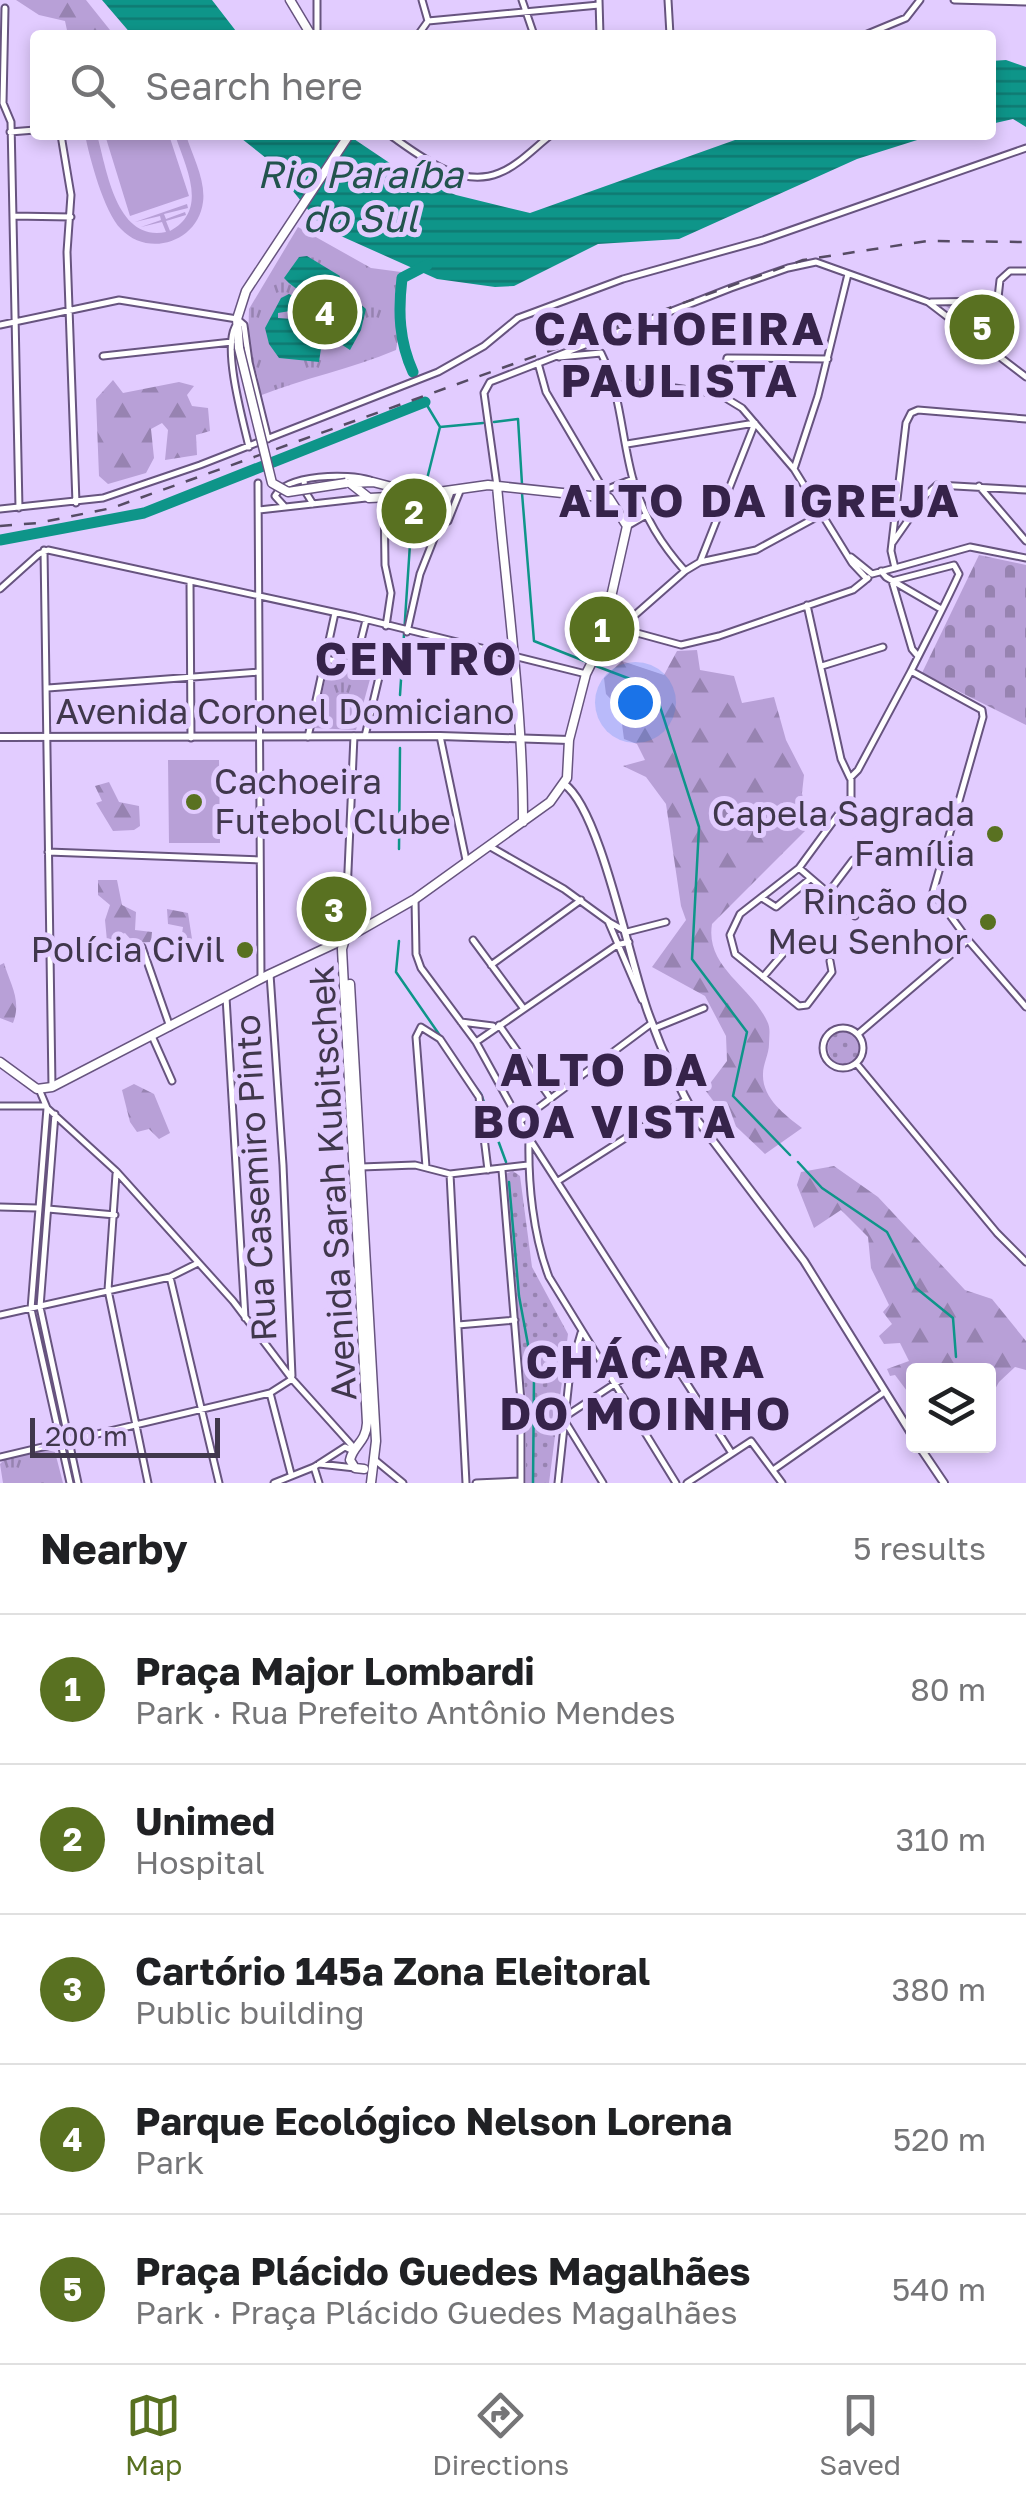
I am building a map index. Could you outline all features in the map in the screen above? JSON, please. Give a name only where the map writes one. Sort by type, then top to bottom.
[{"type":"main road","points":[[290,0],[311,30]]},
{"type":"main road","points":[[345,140],[246,291],[235,345],[267,474],[276,487],[295,492],[375,482],[420,493]]},
{"type":"main road","points":[[375,482],[376,498]]},
{"type":"main road","points":[[0,1062],[39,1089],[52,1086],[345,939],[415,899],[550,802],[564,784],[569,740],[586,674],[600,646],[626,526],[607,494],[497,486],[376,498],[348,483]]},
{"type":"main road","points":[[497,486],[523,738],[524,822]]},
{"type":"main road","name":"Avenida Sarah Kubitschek","points":[[345,939],[376,1440],[363,1483]]},
{"type":"main road","name":"Avenida Sarah Kubitschek","points":[[351,1027],[367,1423],[365,1437],[350,1460],[367,1463]]},
{"type":"main road","points":[[355,1449],[366,1449],[367,1463]]},
{"type":"main road","name":"Avenida Sarah Kubitschek","points":[[367,1463],[371,1483]]},
{"type":"street","points":[[314,30],[316,0]]},
{"type":"street","points":[[422,0],[428,21]]},
{"type":"street","points":[[522,0],[532,30]]},
{"type":"street","points":[[668,0],[670,30]]},
{"type":"street","points":[[877,30],[906,18],[920,0]]},
{"type":"street","points":[[954,0],[1026,2]]},
{"type":"street","points":[[422,30],[428,21],[599,2],[600,30]]},
{"type":"street","points":[[5,8],[1,103],[10,116],[19,508]]},
{"type":"street","points":[[10,132],[30,130]]},
{"type":"street","points":[[62,140],[72,196],[66,252],[76,503]]},
{"type":"street","points":[[397,140],[453,173],[480,177],[506,170],[545,140]]},
{"type":"street","points":[[0,509],[76,503],[120,492],[249,447],[438,372],[484,346],[518,318],[537,310],[639,274],[763,240],[1026,148]]},
{"type":"street","points":[[13,216],[72,217]]},
{"type":"street","points":[[497,486],[484,393],[490,382],[788,268],[816,262],[928,302],[1026,378]]},
{"type":"street","points":[[992,351],[998,284],[1007,272],[1026,271]]},
{"type":"street","points":[[794,468],[828,359],[848,274]]},
{"type":"street","points":[[928,302],[997,300]]},
{"type":"street","points":[[0,325],[70,308],[129,301],[237,322],[244,326],[268,439]]},
{"type":"street","points":[[102,356],[235,345],[249,447]]},
{"type":"street","points":[[556,356],[568,358],[596,351],[602,355],[616,385],[633,479],[646,515],[656,536],[685,571]]},
{"type":"street","points":[[719,394],[726,358],[828,359]]},
{"type":"street","points":[[538,364],[546,392],[607,494],[633,479]]},
{"type":"street","points":[[616,385],[638,383],[719,394],[742,408],[794,468],[845,552],[869,577]]},
{"type":"street","points":[[895,568],[892,545],[906,424],[911,413],[918,410],[1026,419]]},
{"type":"street","points":[[627,444],[755,422]]},
{"type":"street","points":[[700,562],[755,422]]},
{"type":"street","points":[[284,506],[275,498],[277,490],[285,484],[350,476],[375,482]]},
{"type":"street","points":[[304,480],[313,504]]},
{"type":"street","name":"Rua Casemiro Pinto","points":[[258,483],[260,860],[283,1165],[292,1379]]},
{"type":"street","points":[[892,545],[932,486],[1026,490]]},
{"type":"street","points":[[978,486],[1026,541]]},
{"type":"street","points":[[407,632],[420,574],[456,488]]},
{"type":"street","points":[[259,510],[376,498],[391,593],[386,626]]},
{"type":"street","points":[[600,646],[700,562],[756,550],[822,514]]},
{"type":"street","points":[[626,526],[646,515]]},
{"type":"street","points":[[605,611],[620,627],[682,646],[853,590],[881,571],[970,547],[1026,558]]},
{"type":"street","points":[[41,552],[336,613],[586,674]]},
{"type":"street","points":[[0,589],[41,552]]},
{"type":"street","points":[[41,552],[48,688],[52,1086]]},
{"type":"street","points":[[830,961],[832,972],[803,1007],[735,954],[730,935],[740,914],[799,868],[852,797],[851,779],[959,574],[954,564],[892,580]]},
{"type":"street","points":[[881,571],[942,610]]},
{"type":"street","points":[[892,580],[912,649],[918,656]]},
{"type":"street","points":[[190,581],[191,738]]},
{"type":"street","points":[[806,606],[846,774],[851,779]]},
{"type":"street","points":[[308,736],[336,613]]},
{"type":"street","points":[[355,664],[366,620]]},
{"type":"street","points":[[822,666],[883,646]]},
{"type":"street","points":[[326,659],[374,669],[380,676],[366,736]]},
{"type":"street","points":[[910,671],[982,710],[934,892],[968,940],[1026,1008]]},
{"type":"street","points":[[48,688],[258,672]]},
{"type":"street","name":"Avenida Coronel Domiciano","points":[[0,736],[440,736],[569,740]]},
{"type":"street","points":[[345,939],[354,736]]},
{"type":"street","points":[[440,736],[466,863]]},
{"type":"street","points":[[564,784],[574,792],[582,808],[628,937],[652,1022]]},
{"type":"street","points":[[489,846],[580,900],[628,937]]},
{"type":"street","points":[[48,852],[260,860]]},
{"type":"street","points":[[828,893],[853,860]]},
{"type":"street","points":[[799,868],[855,916]]},
{"type":"street","points":[[762,898],[776,907],[810,878]]},
{"type":"street","points":[[415,899],[418,960],[476,1042],[519,1122],[731,1452]]},
{"type":"street","points":[[491,965],[580,900]]},
{"type":"street","points":[[608,921],[685,1100],[797,1250],[906,1426]]},
{"type":"street","points":[[476,1042],[628,937],[666,922]]},
{"type":"street","points":[[473,940],[524,1008]]},
{"type":"street","points":[[858,1034],[968,940]]},
{"type":"street","points":[[762,977],[794,942]]},
{"type":"street","points":[[142,947],[170,1027]]},
{"type":"street","points":[[226,997],[246,1318]]},
{"type":"street","points":[[519,1122],[652,1022],[704,1008]]},
{"type":"street","points":[[461,1022],[497,1025],[551,1099]]},
{"type":"street","points":[[426,1167],[416,1033],[421,1026],[440,1039],[480,1097],[488,1170]]},
{"type":"street","points":[[847,1028],[858,1034],[863,1049],[856,1063],[838,1067],[828,1061],[823,1049],[826,1038],[835,1029],[847,1028]]},
{"type":"street","points":[[152,1036],[172,1082]]},
{"type":"street","points":[[856,1063],[996,1233],[1026,1262]]},
{"type":"street","points":[[39,1089],[46,1107],[31,1309],[70,1483]]},
{"type":"street","points":[[558,1181],[685,1100]]},
{"type":"street","points":[[0,1106],[46,1107],[116,1172],[246,1318],[292,1379],[355,1449]]},
{"type":"street","points":[[55,1114],[40,1307],[78,1483]]},
{"type":"street","points":[[529,1138],[528,1165],[544,1263],[581,1333],[676,1483]]},
{"type":"street","points":[[361,1168],[426,1167],[450,1174],[528,1165]]},
{"type":"street","points":[[476,1483],[522,1482],[515,1320],[502,1170]]},
{"type":"street","points":[[116,1172],[108,1290],[148,1483]]},
{"type":"street","points":[[450,1174],[466,1483]]},
{"type":"street","points":[[0,1207],[115,1215]]},
{"type":"street","points":[[0,1316],[170,1277],[198,1264]]},
{"type":"street","points":[[170,1277],[218,1483]]},
{"type":"street","points":[[458,1325],[515,1320]]},
{"type":"street","points":[[558,1483],[570,1371],[581,1333]]},
{"type":"street","points":[[565,1418],[666,1350]]},
{"type":"street","points":[[0,1457],[270,1393],[292,1379]]},
{"type":"street","points":[[773,1470],[883,1392]]},
{"type":"street","points":[[270,1393],[290,1474]]},
{"type":"street","points":[[565,1418],[603,1483]]},
{"type":"street","points":[[687,1483],[753,1441],[782,1483]]},
{"type":"street","points":[[316,1466],[341,1448],[355,1449]]},
{"type":"street","points":[[923,1453],[944,1483]]},
{"type":"street","points":[[274,1483],[316,1466],[367,1463],[404,1483]]},
{"type":"street","points":[[316,1466],[319,1483]]},
{"type":"green space","points":[[16,0],[86,0],[110,30],[67,30],[65,21],[39,15]]},
{"type":"green space","points":[[86,140],[98,140],[116,200],[136,226],[149,232],[166,232],[162,222],[141,227],[161,220],[160,216],[135,222],[187,204],[188,208],[164,214],[166,219],[185,212],[186,215],[166,221],[170,231],[182,222],[189,212],[192,200],[189,174],[177,140],[188,140],[201,176],[203,202],[199,216],[182,236],[170,241],[144,243],[132,238],[115,221],[94,171]]},
{"type":"green space","points":[[107,140],[171,140],[189,196],[130,216]]},
{"type":"green space","points":[[298,227],[371,268],[401,272],[402,316],[396,350],[259,396],[248,346],[249,309]]},
{"type":"green space","points":[[946,306],[990,306],[994,310],[992,343]]},
{"type":"green space","points":[[113,380],[123,393],[179,382],[194,386],[187,395],[192,406],[208,408],[210,431],[196,435],[197,455],[165,460],[168,430],[162,423],[151,429],[154,458],[146,473],[108,484],[99,476],[96,399]]},
{"type":"green space","points":[[979,555],[1026,565],[1026,725],[922,673]]},
{"type":"green space","points":[[697,650],[700,670],[734,676],[742,703],[774,697],[786,740],[804,775],[802,793],[808,828],[712,924],[715,952],[768,1024],[769,1048],[763,1074],[766,1091],[802,1128],[765,1154],[724,1115],[705,1090],[727,1061],[726,1036],[705,996],[652,967],[686,920],[666,804],[646,777],[623,766],[645,760],[637,744],[624,739],[620,709],[606,694],[604,678],[622,661],[664,675],[677,651]]},
{"type":"green space","points":[[329,663],[372,672],[356,730],[314,728]]},
{"type":"green space","name":"Cachoeira Futebol Clube","points":[[168,760],[219,760],[220,843],[169,843]]},
{"type":"green space","points":[[109,782],[119,802],[139,806],[140,826],[134,830],[113,831],[96,803],[102,801],[95,786]]},
{"type":"green space","points":[[98,880],[117,880],[122,905],[136,912],[135,930],[152,932],[151,942],[134,943],[125,933],[107,941],[105,920],[110,905],[98,895]]},
{"type":"green space","points":[[167,909],[188,913],[194,952],[185,959],[174,955],[169,947],[167,939],[180,947],[183,927],[168,924]]},
{"type":"green space","points":[[4,963],[16,999],[13,1023],[0,1018],[0,965]]},
{"type":"green space","points":[[845,1031],[857,1036],[862,1048],[857,1060],[845,1065],[833,1060],[828,1048],[833,1036]]},
{"type":"green space","points":[[134,1084],[154,1094],[170,1133],[159,1139],[149,1129],[137,1132],[130,1122],[122,1090]]},
{"type":"green space","points":[[834,1166],[878,1197],[965,1290],[992,1299],[1026,1341],[1026,1370],[1015,1367],[996,1387],[996,1363],[906,1363],[906,1390],[895,1375],[890,1376],[887,1369],[909,1361],[900,1343],[884,1344],[879,1336],[892,1324],[883,1312],[889,1305],[871,1268],[868,1237],[841,1210],[814,1228],[797,1185],[801,1172]]},
{"type":"green space","points":[[513,1171],[520,1176],[532,1267],[568,1334],[549,1483],[526,1483],[526,1402],[505,1174]]},
{"type":"green space","points":[[47,1450],[55,1452],[63,1483],[3,1483],[0,1464],[5,1459]]},
{"type":"water","points":[[102,0],[212,0],[235,30],[128,30]]},
{"type":"water","points":[[996,61],[1026,67],[1026,127],[1013,119],[996,123]]},
{"type":"water","name":"Rio Paraíba do Sul","points":[[243,140],[355,140],[412,178],[456,195],[530,213],[735,140],[917,140],[857,159],[679,239],[598,244],[514,286],[495,287],[437,279],[323,228],[266,158]]},
{"type":"water","points":[[307,256],[340,276],[334,292],[338,298],[350,295],[366,309],[350,350],[333,339],[322,342],[319,362],[279,358],[269,344],[265,328],[281,298],[289,294],[306,302],[302,309],[278,313],[278,318],[306,320],[311,335],[330,334],[337,318],[335,299],[307,294],[284,278],[299,257]]},
{"type":"waterway","points":[[413,372],[401,326],[402,278],[427,265]]},
{"type":"waterway","points":[[424,491],[440,427],[425,402]]},
{"type":"waterway","points":[[0,540],[144,513],[425,402]]},
{"type":"waterway","points":[[494,422],[518,419],[522,484]]},
{"type":"waterway","points":[[440,427],[483,423]]},
{"type":"waterway","points":[[522,493],[534,641],[587,662]]},
{"type":"waterway","points":[[400,695],[410,544],[422,499]]},
{"type":"waterway","points":[[596,666],[654,688],[699,827],[692,959],[747,1032],[733,1096],[790,1155]]},
{"type":"waterway","points":[[399,849],[400,748]]},
{"type":"waterway","points":[[399,941],[396,972],[441,1037]]},
{"type":"waterway","points":[[471,1081],[481,1094],[506,1162]]},
{"type":"waterway","points":[[798,1162],[822,1188],[887,1232],[916,1288],[953,1318],[956,1357]]},
{"type":"waterway","points":[[509,1182],[519,1296],[534,1377],[533,1483]]},
{"type":"railway","points":[[0,526],[38,523],[112,508],[803,260],[927,241],[1026,242]]},
{"type":"place","name":"Parque Ecológico Nelson Lorena","points":[[325,312]]},
{"type":"place","name":"Praça Plácido Guedes Magalhães","points":[[982,327]]},
{"type":"place","name":"Unimed","points":[[414,511]]},
{"type":"place","name":"Praça Major Lombardi","points":[[602,629]]},
{"type":"place","name":"Cachoeira Futebol Clube","points":[[194,802]]},
{"type":"place","name":"Capela Sagrada Família","points":[[995,834]]},
{"type":"place","name":"Cartório 145ª Zona Eleitoral","points":[[334,909]]},
{"type":"place","name":"Rincão do Meu Senhor","points":[[988,922]]},
{"type":"place","name":"Polícia Civil","points":[[245,950]]},
{"type":"district","name":"CACHOEIRA PAULISTA","points":[[680,355]]},
{"type":"district","name":"ALTO DA IGREJA","points":[[760,501]]},
{"type":"district","name":"CENTRO","points":[[417,659]]},
{"type":"district","name":"ALTO DA BOA VISTA","points":[[605,1096]]},
{"type":"district","name":"CHÁCARA DO MOINHO","points":[[646,1388]]}]
